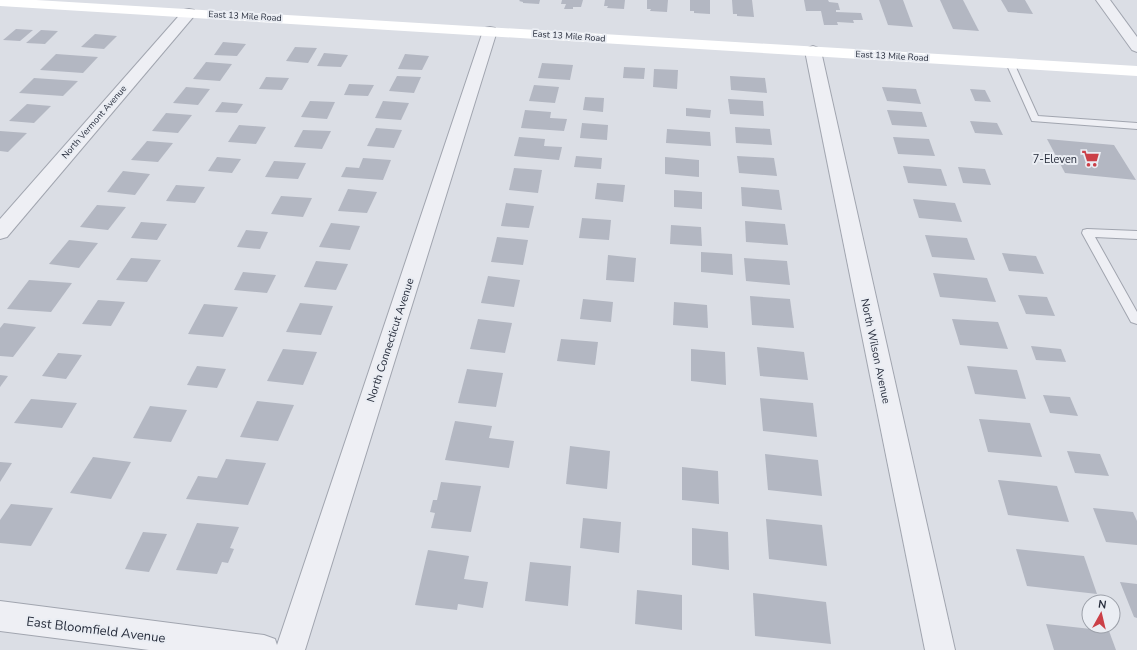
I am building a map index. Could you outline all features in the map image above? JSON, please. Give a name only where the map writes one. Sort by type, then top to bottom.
[{"type":"main road","name":"East 13 Mile Road","points":[[0,2],[1137,71]]},
{"type":"street","points":[[1103,0],[1137,47]]},
{"type":"street","name":"North Vermont Avenue","points":[[0,232],[189,13]]},
{"type":"street","name":"North Connecticut Avenue","points":[[290,650],[490,31]]},
{"type":"street","name":"North Wilson Avenue","points":[[813,52],[940,650]]},
{"type":"street","name":"East Bloomfield Avenue","points":[[0,616],[264,650]]},
{"type":"lane","points":[[1010,63],[1035,119],[1137,126]]},
{"type":"lane","points":[[1137,235],[1087,233],[1135,319],[1137,319]]},
{"type":"building","points":[[540,0],[539,4],[523,3],[519,1]]},
{"type":"building","points":[[562,0],[583,0],[581,7],[564,9],[566,4],[561,4]]},
{"type":"building","points":[[605,0],[625,0],[624,9],[607,8],[608,6],[604,6]]},
{"type":"building","points":[[647,0],[668,0],[667,12],[650,11],[651,9],[647,9]]},
{"type":"building","points":[[690,0],[710,0],[710,14],[694,13],[694,11],[690,11]]},
{"type":"building","points":[[732,0],[752,0],[754,17],[737,16],[737,14],[733,14]]},
{"type":"building","points":[[804,0],[828,0],[829,2],[838,3],[840,10],[836,10],[836,12],[861,13],[863,20],[853,20],[854,23],[837,22],[838,25],[824,25],[821,11],[806,11]]},
{"type":"building","points":[[879,0],[903,0],[913,27],[888,25]]},
{"type":"building","points":[[940,0],[963,0],[979,31],[953,29]]},
{"type":"building","points":[[1001,0],[1025,0],[1033,14],[1008,12]]},
{"type":"building","points":[[16,29],[33,30],[20,41],[3,40]]},
{"type":"building","points":[[41,30],[58,31],[45,44],[26,43]]},
{"type":"building","points":[[95,34],[117,36],[104,49],[81,47]]},
{"type":"building","points":[[223,42],[246,44],[237,56],[214,55]]},
{"type":"building","points":[[295,47],[317,48],[308,63],[286,61]]},
{"type":"building","points":[[324,53],[348,55],[341,67],[317,66]]},
{"type":"building","points":[[56,54],[98,57],[83,73],[40,70]]},
{"type":"building","points":[[405,54],[429,56],[422,70],[398,69]]},
{"type":"building","points":[[206,62],[232,64],[220,81],[193,79]]},
{"type":"building","points":[[542,63],[573,65],[570,80],[538,78]]},
{"type":"building","points":[[624,67],[645,68],[644,79],[623,78]]},
{"type":"building","points":[[654,69],[678,70],[677,89],[653,87]]},
{"type":"building","points":[[397,76],[421,77],[414,93],[389,91]]},
{"type":"building","points":[[730,76],[765,78],[767,93],[731,90]]},
{"type":"building","points":[[266,77],[289,78],[282,90],[259,89]]},
{"type":"building","points":[[34,78],[78,81],[63,96],[19,93]]},
{"type":"building","points":[[349,84],[374,85],[368,96],[344,95]]},
{"type":"building","points":[[534,85],[559,87],[555,103],[529,101]]},
{"type":"building","points":[[186,87],[210,89],[198,105],[173,103]]},
{"type":"building","points":[[882,87],[916,89],[921,104],[887,101]]},
{"type":"building","points":[[970,89],[985,90],[991,102],[975,101]]},
{"type":"building","points":[[585,97],[604,98],[603,112],[583,110]]},
{"type":"building","points":[[728,99],[763,101],[764,116],[730,114]]},
{"type":"building","points":[[310,101],[335,102],[327,119],[301,117]]},
{"type":"building","points":[[383,101],[409,103],[401,120],[375,118]]},
{"type":"building","points":[[222,102],[243,104],[237,113],[215,112]]},
{"type":"building","points":[[27,104],[51,106],[34,123],[9,121]]},
{"type":"building","points":[[686,108],[711,110],[710,118],[686,116]]},
{"type":"building","points":[[525,110],[551,112],[550,118],[567,119],[564,131],[521,128]]},
{"type":"building","points":[[887,110],[922,112],[927,127],[892,125]]},
{"type":"building","points":[[166,113],[192,115],[178,133],[152,131]]},
{"type":"building","points":[[970,121],[997,123],[1003,135],[975,133]]},
{"type":"building","points":[[582,123],[608,125],[607,140],[580,138]]},
{"type":"building","points":[[239,125],[266,127],[256,144],[228,142]]},
{"type":"building","points":[[735,127],[770,129],[772,145],[736,143]]},
{"type":"building","points":[[376,128],[402,130],[394,148],[367,146]]},
{"type":"building","points":[[667,129],[710,132],[711,146],[666,143]]},
{"type":"building","points":[[303,130],[331,131],[322,149],[294,147]]},
{"type":"building","points":[[0,131],[27,133],[8,152],[0,151]]},
{"type":"building","points":[[519,137],[545,139],[544,146],[562,147],[559,160],[514,156]]},
{"type":"building","points":[[893,137],[929,139],[935,156],[898,154]]},
{"type":"building","name":"7-Eleven","points":[[1047,139],[1114,145],[1136,180],[1065,173]]},
{"type":"building","points":[[147,141],[173,143],[158,162],[131,160]]},
{"type":"building","points":[[576,156],[602,158],[601,169],[574,167]]},
{"type":"building","points":[[737,156],[774,158],[777,176],[739,173]]},
{"type":"building","points":[[217,157],[241,159],[232,173],[208,171]]},
{"type":"building","points":[[665,157],[699,160],[699,177],[665,174]]},
{"type":"building","points":[[363,158],[391,160],[383,180],[341,177],[346,167],[359,168]]},
{"type":"building","points":[[274,161],[306,163],[298,179],[265,177]]},
{"type":"building","points":[[903,166],[941,169],[947,186],[908,183]]},
{"type":"building","points":[[958,167],[985,169],[991,185],[963,183]]},
{"type":"building","points":[[514,168],[542,170],[538,193],[509,190]]},
{"type":"building","points":[[123,171],[150,174],[135,195],[107,192]]},
{"type":"building","points":[[597,183],[625,185],[623,202],[595,199]]},
{"type":"building","points":[[176,185],[205,187],[195,203],[166,201]]},
{"type":"building","points":[[741,187],[779,190],[782,210],[742,206]]},
{"type":"building","points":[[348,189],[377,192],[367,213],[338,211]]},
{"type":"building","points":[[674,190],[702,192],[702,209],[674,207]]},
{"type":"building","points":[[281,196],[312,198],[303,217],[271,214]]},
{"type":"building","points":[[913,199],[955,203],[962,222],[919,218]]},
{"type":"building","points":[[506,203],[534,206],[529,228],[501,226]]},
{"type":"building","points":[[97,205],[126,207],[108,230],[80,227]]},
{"type":"building","points":[[582,218],[611,220],[609,240],[579,238]]},
{"type":"building","points":[[745,221],[785,224],[788,245],[746,242]]},
{"type":"building","points":[[141,222],[167,224],[157,240],[131,238]]},
{"type":"building","points":[[331,223],[360,226],[350,250],[319,247]]},
{"type":"building","points":[[671,225],[701,227],[702,246],[670,244]]},
{"type":"building","points":[[246,230],[268,232],[260,249],[237,247]]},
{"type":"building","points":[[925,235],[967,238],[975,260],[932,257]]},
{"type":"building","points":[[497,237],[528,240],[523,265],[491,262]]},
{"type":"building","points":[[69,240],[98,243],[79,268],[49,264]]},
{"type":"building","points":[[701,252],[732,254],[733,275],[701,272]]},
{"type":"building","points":[[1002,253],[1036,256],[1044,274],[1009,271]]},
{"type":"building","points":[[608,255],[636,258],[634,282],[606,280]]},
{"type":"building","points":[[131,258],[161,260],[147,282],[116,280]]},
{"type":"building","points":[[744,258],[787,261],[790,285],[746,281]]},
{"type":"building","points":[[316,261],[348,264],[336,290],[304,287]]},
{"type":"building","points":[[243,272],[276,275],[267,293],[234,290]]},
{"type":"building","points":[[933,273],[987,278],[996,302],[940,297]]},
{"type":"building","points":[[488,276],[520,280],[514,307],[481,303]]},
{"type":"building","points":[[29,280],[72,283],[51,312],[7,309]]},
{"type":"building","points":[[1018,295],[1047,297],[1055,316],[1026,314]]},
{"type":"building","points":[[750,296],[790,299],[794,328],[752,325]]},
{"type":"building","points":[[583,299],[613,302],[611,322],[580,319]]},
{"type":"building","points":[[98,300],[125,302],[111,326],[82,324]]},
{"type":"building","points":[[674,302],[707,305],[708,328],[673,325]]},
{"type":"building","points":[[300,303],[333,306],[321,335],[286,332]]},
{"type":"building","points":[[204,304],[238,307],[223,337],[188,334]]},
{"type":"building","points":[[478,319],[512,323],[505,353],[470,349]]},
{"type":"building","points":[[952,319],[998,322],[1008,349],[960,345]]},
{"type":"building","points":[[4,323],[36,327],[13,357],[0,356],[0,328]]},
{"type":"building","points":[[561,339],[598,342],[595,365],[557,361]]},
{"type":"building","points":[[1031,346],[1061,349],[1066,362],[1036,360]]},
{"type":"building","points":[[757,347],[804,352],[808,380],[760,376]]},
{"type":"building","points":[[283,349],[317,352],[303,385],[267,381]]},
{"type":"building","points":[[691,349],[725,352],[726,385],[691,381]]},
{"type":"building","points":[[58,353],[82,355],[66,379],[42,376]]},
{"type":"building","points":[[197,366],[226,369],[217,388],[187,385]]},
{"type":"building","points":[[967,366],[1017,370],[1026,399],[975,394]]},
{"type":"building","points":[[467,369],[503,373],[496,407],[458,403]]},
{"type":"building","points":[[0,375],[8,376],[0,387]]},
{"type":"building","points":[[1043,395],[1070,397],[1078,416],[1050,413]]},
{"type":"building","points":[[760,398],[813,403],[817,437],[763,431]]},
{"type":"building","points":[[31,399],[77,403],[62,428],[14,423]]},
{"type":"building","points":[[257,401],[294,405],[278,441],[240,437]]},
{"type":"building","points":[[150,406],[187,410],[171,442],[133,438]]},
{"type":"building","points":[[979,419],[1030,423],[1042,457],[988,452]]},
{"type":"building","points":[[455,421],[492,426],[489,438],[514,441],[509,468],[445,460]]},
{"type":"building","points":[[570,446],[610,451],[607,489],[566,484]]},
{"type":"building","points":[[1067,451],[1100,454],[1109,476],[1075,473]]},
{"type":"building","points":[[765,454],[818,460],[822,496],[768,490]]},
{"type":"building","points":[[93,457],[131,462],[111,499],[70,493]]},
{"type":"building","points":[[226,459],[266,463],[248,505],[186,499],[198,476],[217,478]]},
{"type":"building","points":[[0,462],[12,463],[0,482]]},
{"type":"building","points":[[682,467],[718,471],[719,504],[682,500]]},
{"type":"building","points":[[998,480],[1057,486],[1069,522],[1008,515]]},
{"type":"building","points":[[441,482],[481,486],[471,532],[431,528],[435,513],[430,512],[433,500],[437,500]]},
{"type":"building","points":[[11,504],[53,508],[31,546],[0,543],[0,520]]},
{"type":"building","points":[[1093,508],[1133,512],[1137,521],[1137,545],[1106,542]]},
{"type":"building","points":[[583,518],[621,522],[619,553],[580,548]]},
{"type":"building","points":[[766,519],[822,525],[827,566],[769,559]]},
{"type":"building","points":[[197,523],[239,527],[230,548],[234,549],[228,563],[222,562],[217,574],[176,570]]},
{"type":"building","points":[[692,528],[728,532],[729,570],[692,565]]},
{"type":"building","points":[[143,532],[167,534],[149,572],[125,569]]},
{"type":"building","points":[[1016,549],[1084,556],[1097,594],[1027,586]]},
{"type":"building","points":[[428,550],[469,556],[464,579],[488,582],[483,608],[458,604],[457,610],[415,605]]},
{"type":"building","points":[[530,562],[571,566],[568,606],[525,601]]},
{"type":"building","points":[[1120,582],[1137,584],[1137,618],[1134,617]]},
{"type":"building","points":[[637,590],[682,595],[682,630],[635,624]]},
{"type":"building","points":[[753,593],[826,602],[831,644],[755,636]]},
{"type":"building","points":[[1046,624],[1081,628],[1081,634],[1110,634],[1116,650],[1054,650]]},
{"type":"place","name":"7-Eleven","points":[[1090,159]]}]
